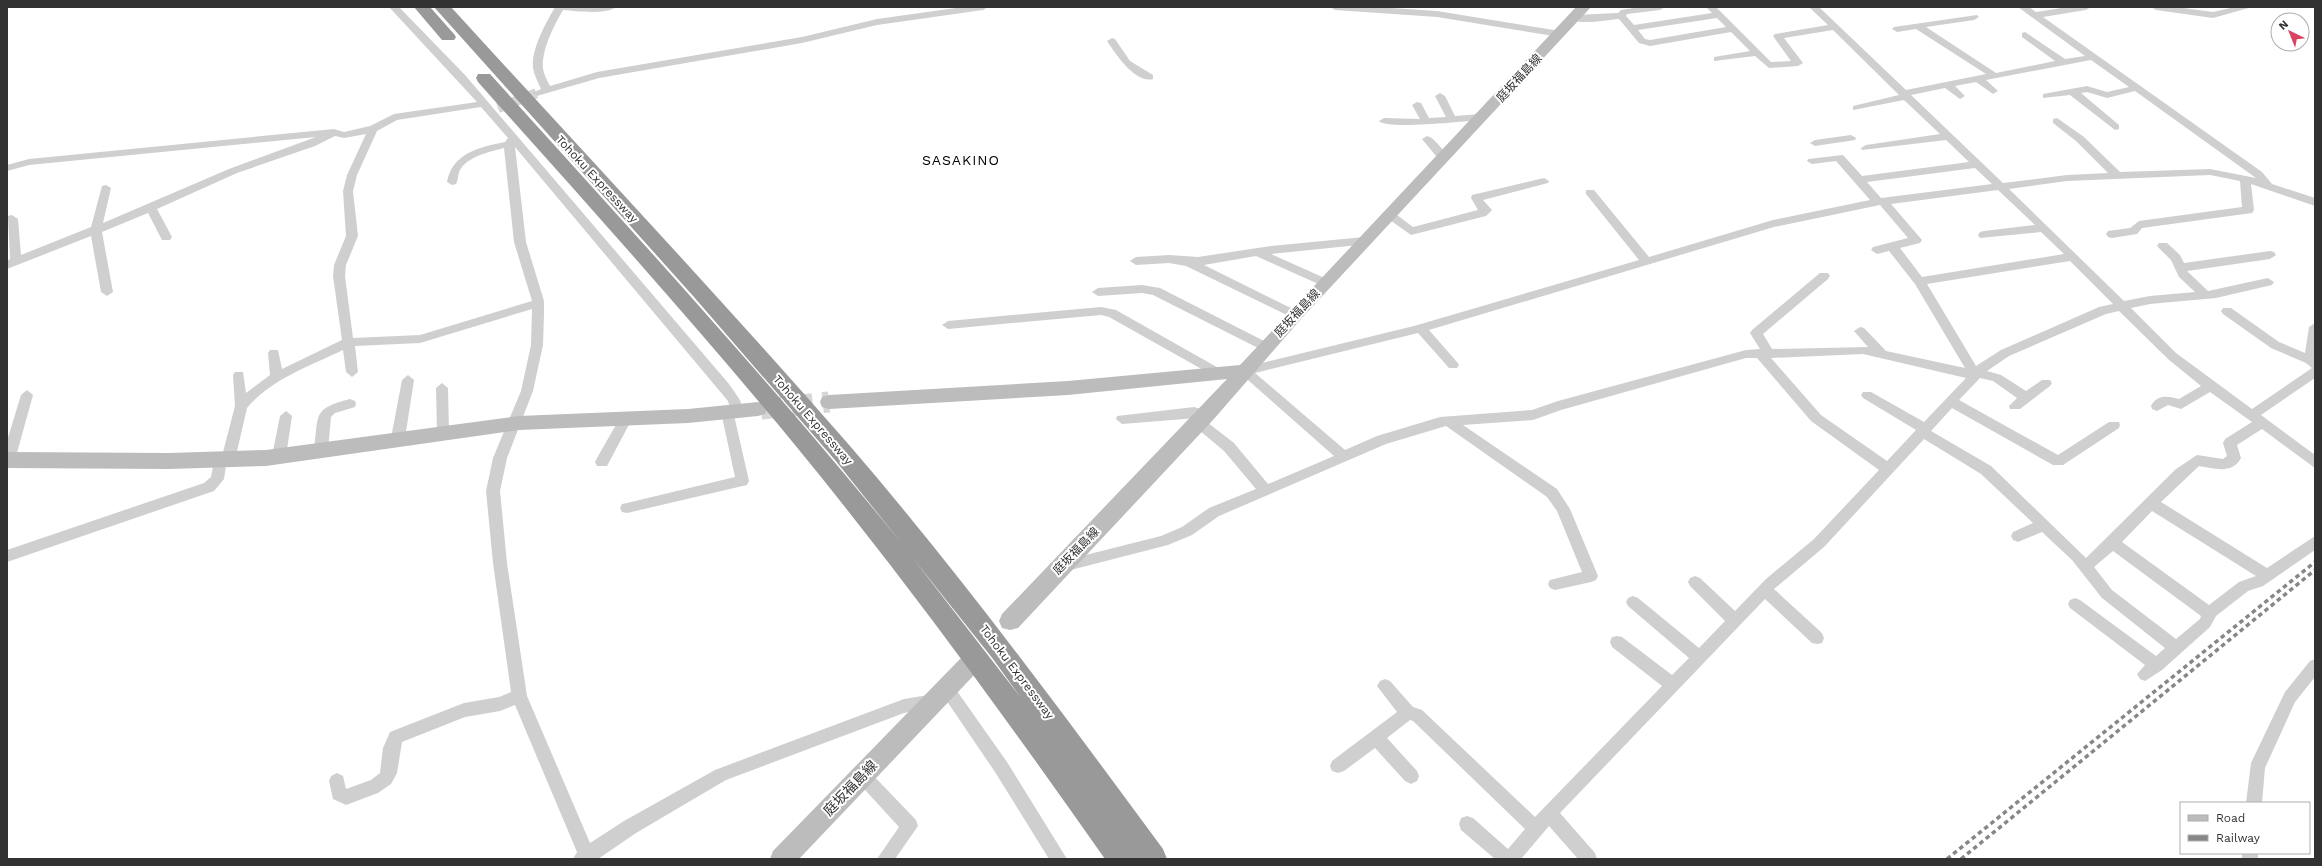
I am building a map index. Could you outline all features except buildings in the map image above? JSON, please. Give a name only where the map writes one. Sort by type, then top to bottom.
[{"type":"highway","name":"Tohoku Expressway","points":[[422,7],[684,300],[825,465],[901,558],[985,668],[1122,859]]},
{"type":"highway","name":"Tohoku Expressway","points":[[442,7],[706,298],[843,454],[1002,651],[1153,859]]},
{"type":"main road","name":"庭坂福島線","points":[[1010,621],[1202,418],[1295,315],[1579,12]]},
{"type":"main road","points":[[829,402],[1068,388],[1245,371]]},
{"type":"main road","points":[[8,460],[224,460],[279,456],[398,438],[514,424],[626,419],[758,409]]},
{"type":"main road","name":"庭坂福島線","points":[[782,859],[968,666]]},
{"type":"street","points":[[394,7],[428,40],[491,108],[511,141],[734,400],[732,412],[742,481],[626,508]]},
{"type":"street","points":[[547,90],[540,73],[539,61],[549,28],[561,7],[591,9],[610,7]]},
{"type":"street","points":[[537,93],[597,75],[794,41],[877,22],[959,8],[983,7]]},
{"type":"street","points":[[1335,7],[1437,14],[1560,34]]},
{"type":"street","points":[[1579,12],[1590,19],[1621,16],[1624,12],[1660,7]]},
{"type":"street","points":[[1814,7],[2044,228],[2119,305],[2172,356],[2210,386],[2296,446],[2315,463]]},
{"type":"street","points":[[2023,7],[2258,174],[2270,186]]},
{"type":"street","points":[[2034,15],[2086,7]]},
{"type":"street","points":[[2156,7],[2218,15],[2247,7]]},
{"type":"street","points":[[1632,28],[1716,9],[1734,30],[1769,65],[1798,63],[1778,36],[1835,27]]},
{"type":"street","points":[[1621,16],[1632,28],[1640,45],[1734,30]]},
{"type":"street","points":[[1898,29],[1974,18]]},
{"type":"street","points":[[1918,26],[1993,75]]},
{"type":"street","points":[[2025,35],[2064,62]]},
{"type":"street","points":[[1112,41],[1126,63],[1149,77]]},
{"type":"street","points":[[1717,59],[1758,53]]},
{"type":"street","points":[[1857,108],[1946,84],[2093,57]]},
{"type":"street","points":[[1977,78],[1993,91]]},
{"type":"street","points":[[1946,84],[1960,96]]},
{"type":"street","points":[[2047,96],[2087,89],[2106,95],[2137,88]]},
{"type":"street","points":[[2073,92],[2115,127]]},
{"type":"street","points":[[1440,96],[1452,119]]},
{"type":"street","points":[[1417,105],[1426,121]]},
{"type":"street","points":[[7,168],[29,162],[334,132],[344,135],[373,129],[394,117],[491,108]]},
{"type":"street","points":[[1384,121],[1426,121],[1481,118]]},
{"type":"street","points":[[2057,121],[2080,139],[2116,176]]},
{"type":"street","points":[[352,372],[339,276],[340,265],[352,236],[348,191],[352,175],[373,129]]},
{"type":"street","points":[[12,219],[11,263],[96,230],[233,171],[311,144],[334,132]]},
{"type":"street","points":[[1866,148],[1949,136]]},
{"type":"street","points":[[1828,158],[1812,139],[1851,138]]},
{"type":"street","points":[[1427,139],[1440,154],[1445,156]]},
{"type":"street","points":[[452,182],[456,169],[468,157],[511,141]]},
{"type":"street","points":[[511,141],[520,242],[538,303],[537,345],[522,409],[500,458],[492,491],[500,563],[519,696],[586,858],[630,827],[720,775],[904,706],[941,694],[1001,768],[1059,859]]},
{"type":"street","points":[[1812,161],[1839,157],[1858,180],[1916,240],[1877,250]]},
{"type":"street","points":[[1858,180],[1977,164]]},
{"type":"street","points":[[1245,371],[1420,328],[1645,260],[1772,224],[1880,202],[2067,178],[2210,172],[2270,186],[2315,202]]},
{"type":"street","points":[[2112,234],[2133,231],[2139,225],[2248,210],[2245,179]]},
{"type":"street","points":[[1389,215],[1411,231],[1482,213],[1486,210],[1476,198],[1544,181]]},
{"type":"street","points":[[106,188],[96,230],[107,292]]},
{"type":"street","points":[[1590,192],[1645,260]]},
{"type":"street","points":[[150,207],[166,237]]},
{"type":"street","points":[[1984,236],[2044,228]]},
{"type":"street","points":[[1136,261],[1169,259],[1189,262],[1217,260],[1257,252],[1364,241]]},
{"type":"street","points":[[1892,246],[1919,281],[1976,374]]},
{"type":"street","points":[[2163,246],[2176,258],[2183,274],[2205,294]]},
{"type":"street","points":[[1257,252],[1325,283]]},
{"type":"street","points":[[2180,268],[2270,255]]},
{"type":"street","points":[[1919,281],[2072,257]]},
{"type":"street","points":[[1189,262],[1295,315]]},
{"type":"street","points":[[1824,276],[1756,333],[1764,352],[1791,391],[1816,418],[1888,469]]},
{"type":"street","points":[[1510,859],[1549,814],[1673,685],[1765,590],[1819,543],[1950,401],[1976,374],[1992,361],[2019,346],[2103,310],[2119,305],[2205,294],[2268,282]]},
{"type":"street","points":[[1098,292],[1142,289],[1156,291],[1266,347]]},
{"type":"street","points":[[241,406],[247,399],[276,377],[348,342],[385,342],[420,339],[538,303]]},
{"type":"street","points":[[2227,310],[2274,346],[2313,366]]},
{"type":"street","points":[[948,325],[1101,311],[1112,313],[1218,373]]},
{"type":"street","points":[[2086,566],[2113,543],[2197,460],[2225,465],[2234,458],[2230,443],[2313,366],[2315,327]]},
{"type":"street","points":[[1420,328],[1453,365]]},
{"type":"street","points":[[1860,330],[1882,354]]},
{"type":"street","points":[[1060,567],[1162,541],[1187,531],[1214,512],[1266,492],[1382,440],[1440,422],[1533,415],[1558,406],[1733,356],[1764,352],[1850,349],[1882,354],[1918,364],[1997,378],[2026,397]]},
{"type":"street","points":[[274,353],[276,377]]},
{"type":"street","points":[[1245,371],[1344,457]]},
{"type":"street","points":[[7,556],[209,487],[219,476],[241,406],[239,375]]},
{"type":"street","points":[[398,438],[408,380]]},
{"type":"street","points":[[2015,406],[2046,383]]},
{"type":"street","points":[[2157,406],[2167,400],[2181,404],[2210,386]]},
{"type":"street","points":[[442,388],[444,432]]},
{"type":"street","points":[[8,460],[27,395]]},
{"type":"street","points":[[1866,396],[1924,430],[1986,470],[2086,566],[2098,586],[2176,648]]},
{"type":"street","points":[[1950,401],[2058,461],[2114,425]]},
{"type":"street","points":[[321,450],[325,415],[328,412],[350,404]]},
{"type":"street","points":[[1122,419],[1194,412],[1202,418],[1229,447],[1266,492]]},
{"type":"street","points":[[279,456],[286,416]]},
{"type":"street","points":[[602,462],[626,419]]},
{"type":"street","points":[[1449,422],[1547,489],[1563,509],[1591,576],[1554,584]]},
{"type":"street","points":[[2152,504],[2267,575]]},
{"type":"street","points":[[2018,536],[2044,525]]},
{"type":"street","points":[[2145,674],[2205,623],[2210,614],[2244,586],[2258,582],[2315,542]]},
{"type":"street","points":[[2113,543],[2210,614]]},
{"type":"street","points":[[1695,582],[1735,621]]},
{"type":"street","points":[[1765,590],[1817,638]]},
{"type":"street","points":[[1633,602],[1700,658]]},
{"type":"street","points":[[2075,604],[2157,665]]},
{"type":"street","points":[[1617,642],[1673,685]]},
{"type":"street","points":[[2254,802],[2257,768],[2290,697],[2315,666]]},
{"type":"street","points":[[1384,686],[1408,713],[1417,715],[1536,829]]},
{"type":"street","points":[[337,781],[339,794],[346,797],[381,782],[389,771],[390,744],[396,737],[464,710],[500,704],[519,696]]},
{"type":"street","points":[[1338,766],[1408,713]]},
{"type":"street","points":[[1376,738],[1411,776]]},
{"type":"street","points":[[862,775],[910,826],[885,859]]},
{"type":"street","points":[[1549,814],[1589,859]]},
{"type":"street","points":[[1468,824],[1507,859]]},
{"type":"tunnel","points":[[498,108],[537,93]]},
{"type":"tunnel","points":[[761,409],[829,402]]},
{"type":"railway","points":[[1947,859],[2315,562]]},
{"type":"railway","points":[[1961,859],[2315,570]]},
{"type":"district","name":"SASAKINO","points":[[961,160]]}]
